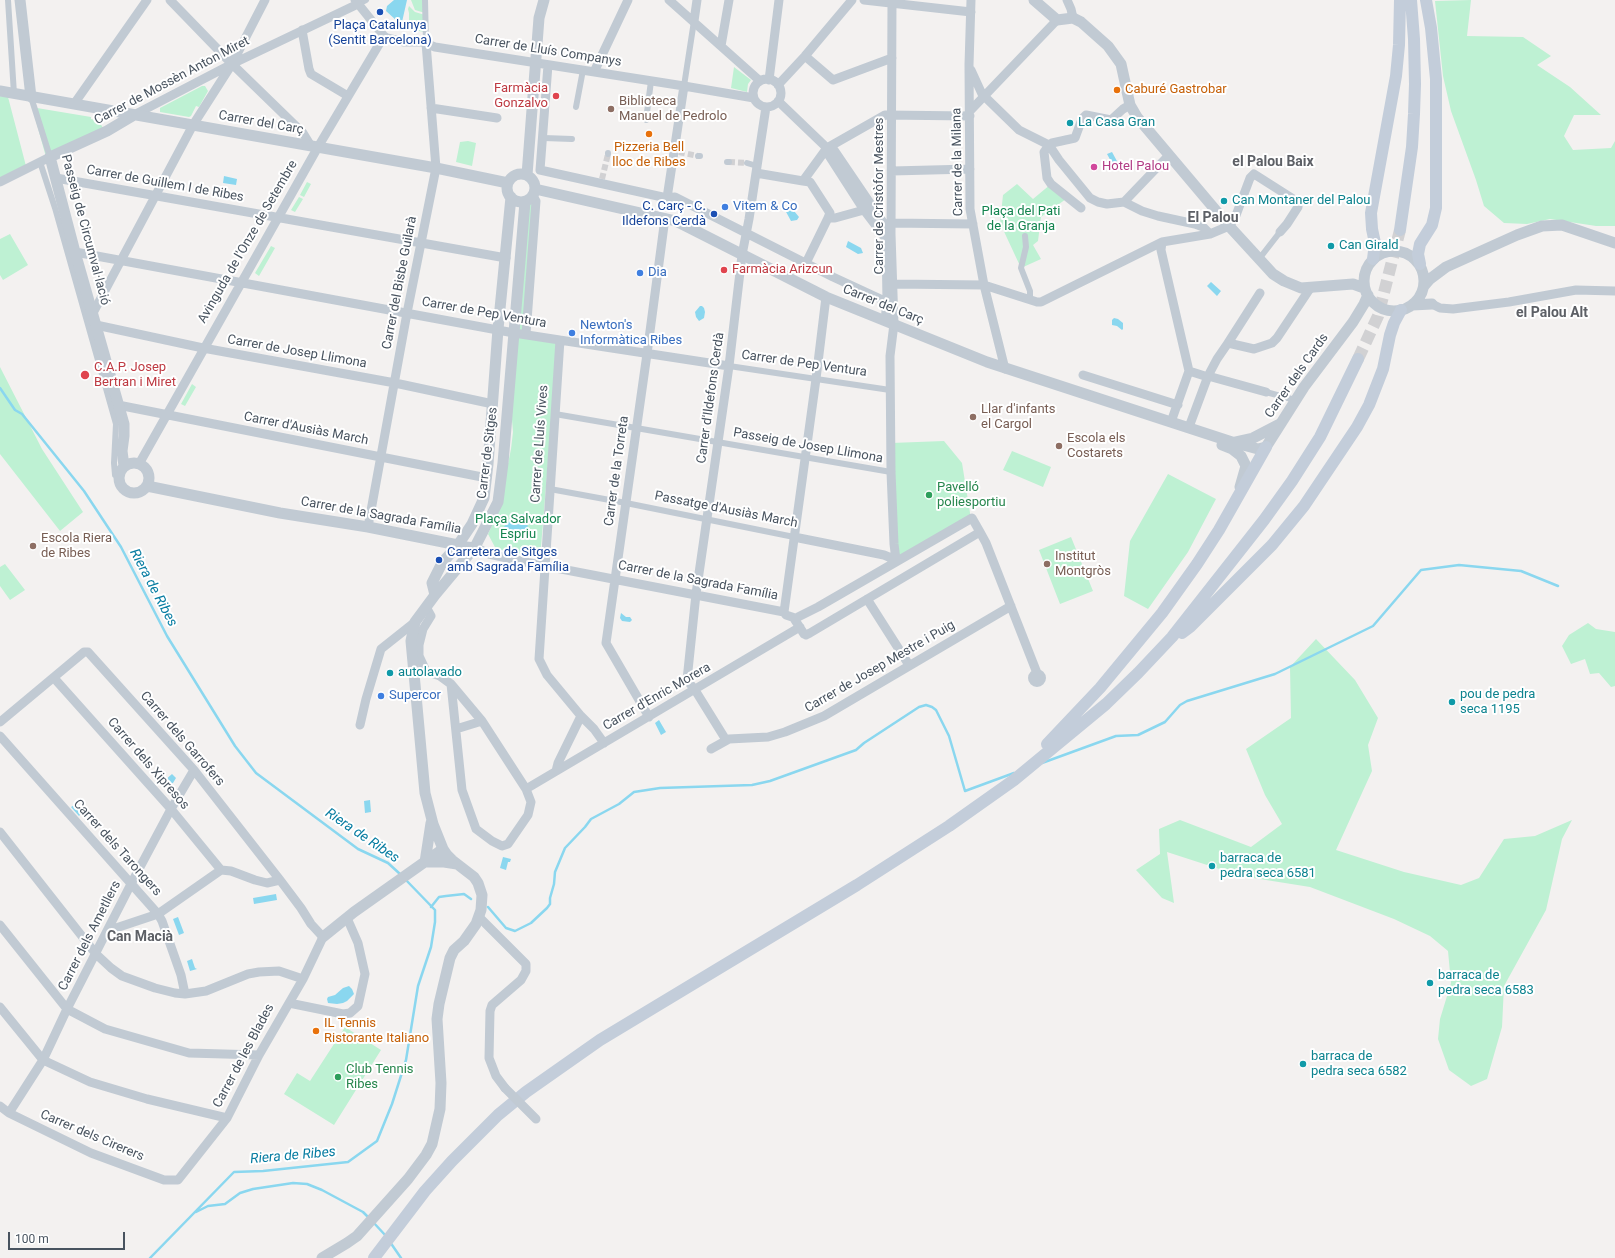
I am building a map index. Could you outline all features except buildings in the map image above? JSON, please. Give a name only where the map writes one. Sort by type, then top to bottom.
[{"type":"main road","points":[[1370,263],[1375,243],[1371,213],[1396,76],[1399,45],[1400,0]]},
{"type":"main road","points":[[1400,230],[1412,147],[1414,114],[1415,62],[1411,0]]},
{"type":"main road","points":[[1421,267],[1418,254],[1420,244],[1432,225],[1436,208],[1436,79],[1431,28],[1426,0]]},
{"type":"main road","points":[[1172,636],[1183,633],[1190,627],[1272,545],[1304,506],[1357,427],[1369,405],[1383,369],[1394,323],[1401,310]]},
{"type":"main road","points":[[376,1255],[452,1161],[484,1128],[547,1076],[600,1040],[857,885],[925,842],[1032,766],[1117,694],[1172,636],[1264,520],[1292,481],[1320,437],[1358,359]]},
{"type":"main road","points":[[1032,766],[1036,756],[1042,748],[1068,723],[1100,688],[1162,613],[1219,530],[1238,494],[1266,447]]},
{"type":"street","points":[[8,0],[8,93]]},
{"type":"street","name":"Passeig de Circumval·lació","points":[[20,0],[31,97],[50,157],[75,252],[120,406],[124,424],[122,451],[124,466]]},
{"type":"street","points":[[74,104],[147,0]]},
{"type":"street","points":[[170,0],[315,146]]},
{"type":"street","points":[[93,313],[122,262],[193,125],[232,64],[266,0]]},
{"type":"street","points":[[425,0],[426,43]]},
{"type":"street","points":[[527,175],[540,18],[544,0]]},
{"type":"street","points":[[594,72],[628,0]]},
{"type":"street","points":[[669,0],[721,46],[764,80],[778,85]]},
{"type":"street","points":[[667,198],[676,151],[697,0]]},
{"type":"street","points":[[721,46],[729,0]]},
{"type":"street","points":[[778,85],[780,89],[780,97],[775,105],[766,107],[756,102],[754,98],[754,88],[764,80],[779,0]]},
{"type":"street","points":[[778,85],[805,56],[852,0]]},
{"type":"street","points":[[864,0],[971,12]]},
{"type":"street","name":"Carrer de la Milana","points":[[971,0],[969,65],[970,209],[984,285],[1005,369]]},
{"type":"street","points":[[1034,0],[1057,20]]},
{"type":"street","points":[[1067,0],[1073,18]]},
{"type":"street","points":[[359,1],[384,36]]},
{"type":"street","name":"Carrer de Mossèn Anton Miret","points":[[0,182],[107,131],[134,115],[232,64],[359,1]]},
{"type":"street","name":"Carrer de Cristòfor Mestres","points":[[892,2],[891,234],[894,284],[889,322],[891,472],[896,560]]},
{"type":"street","points":[[803,181],[827,148],[885,114],[970,114],[984,96],[1057,20],[1073,18],[1081,22],[1108,46],[1121,64],[1130,105],[1136,117],[1229,226],[1273,274],[1284,281],[1301,288],[1353,284],[1366,291]]},
{"type":"street","points":[[302,30],[311,74],[348,96]]},
{"type":"street","name":"Carrer de Lluís Companys","points":[[384,36],[404,42],[422,42],[435,47],[651,80],[754,98]]},
{"type":"street","name":"Avinguda de l'Onze de Setembre","points":[[139,464],[203,348],[278,218],[315,146],[348,96],[384,36]]},
{"type":"street","name":"Carrer del Bisbe Guilarà","points":[[368,527],[407,313],[436,168],[426,43]]},
{"type":"street","points":[[805,56],[833,80],[892,58]]},
{"type":"street","points":[[548,65],[540,170],[602,181],[667,198],[675,197],[833,277],[887,302]]},
{"type":"street","points":[[969,65],[982,94],[1019,130],[1049,144],[1059,160],[1090,198],[1107,204],[1124,202],[1142,211],[1158,216],[1195,224],[1203,227],[1210,234]]},
{"type":"street","points":[[576,107],[583,70]]},
{"type":"street","points":[[646,120],[651,80]]},
{"type":"street","name":"Carrer del Carç","points":[[8,93],[315,146],[508,183]]},
{"type":"street","points":[[778,101],[827,148],[834,150],[891,234]]},
{"type":"street","points":[[1080,208],[1051,184],[1047,178],[1044,152],[1049,144],[1075,138],[1082,119],[1086,115],[1111,120],[1130,105]]},
{"type":"street","name":"Carrer d'Ildefons Cerdà","points":[[726,740],[695,690],[687,680],[696,594],[729,366],[742,256],[747,234],[766,107]]},
{"type":"street","points":[[431,108],[497,118]]},
{"type":"street","points":[[544,138],[572,139]]},
{"type":"street","points":[[827,148],[828,154],[864,210],[886,239],[887,302],[889,322]]},
{"type":"street","points":[[1124,202],[1169,155]]},
{"type":"street","name":"Passeig de Circumval·lació","points":[[40,162],[55,208],[116,424],[114,463],[115,475]]},
{"type":"street","points":[[747,163],[756,170],[810,182],[830,213],[806,263]]},
{"type":"street","points":[[892,171],[970,169]]},
{"type":"street","points":[[518,174],[527,175],[533,181],[531,196],[518,202],[511,197],[508,191],[508,183],[511,178],[518,174]]},
{"type":"street","points":[[894,284],[984,285],[1030,300],[1041,302],[1162,242],[1210,234],[1229,226],[1236,218],[1250,178],[1254,174],[1298,202],[1298,207],[1288,224],[1259,259]]},
{"type":"street","name":"Carrer de Guillem I de Ribes","points":[[56,178],[506,258]]},
{"type":"street","points":[[526,334],[536,201],[531,196]]},
{"type":"street","name":"Carrer del Carç","points":[[531,196],[676,221],[742,256],[826,296],[1005,369],[1232,442],[1258,449],[1266,447]]},
{"type":"street","name":"Carrer de Sitges","points":[[432,822],[425,793],[410,641],[415,622],[435,595],[475,547],[498,502],[503,463],[514,333],[531,196]]},
{"type":"street","points":[[435,595],[432,582],[442,563],[458,545],[472,524],[484,498],[487,478],[498,329],[511,197]]},
{"type":"street","points":[[828,218],[835,218],[864,210]]},
{"type":"street","name":"Carrer de la Torreta","points":[[650,717],[606,643],[665,218]]},
{"type":"street","points":[[891,223],[973,224]]},
{"type":"street","points":[[1412,305],[1430,279],[1446,267],[1517,235],[1542,226],[1562,226],[1615,243]]},
{"type":"street","points":[[1025,236],[1026,247],[1021,268],[1030,291],[1030,300]]},
{"type":"street","points":[[1162,242],[1161,250],[1190,371],[1178,405],[1180,425]]},
{"type":"street","points":[[1340,285],[1381,254],[1389,251],[1398,251],[1406,253],[1414,258],[1421,267],[1424,278],[1422,291],[1428,302],[1440,308],[1453,309],[1509,302],[1576,290],[1615,291]]},
{"type":"street","name":"Carrer de Pep Ventura","points":[[75,252],[122,262],[514,333],[890,390]]},
{"type":"street","points":[[1370,263],[1364,277],[1366,291],[1373,302],[1380,308],[1390,311],[1401,310],[1412,305],[1432,304]]},
{"type":"street","points":[[1421,267],[1446,267]]},
{"type":"street","points":[[1228,343],[1254,349],[1272,343],[1277,338],[1311,287]]},
{"type":"street","name":"Carrer dels Cards","points":[[1266,447],[1304,386],[1353,322],[1364,304],[1366,291]]},
{"type":"street","points":[[1180,425],[1217,359],[1260,294]]},
{"type":"street","points":[[784,612],[826,296]]},
{"type":"street","name":"Carrer dels Cards","points":[[1353,322],[1365,314],[1380,308]]},
{"type":"street","name":"Carrer de Josep Llimona","points":[[96,325],[203,348],[395,383],[493,404]]},
{"type":"street","name":"Carrer de Lluís Vives","points":[[560,340],[539,659],[547,675],[581,716],[594,729],[604,743]]},
{"type":"street","points":[[1190,371],[1295,400]]},
{"type":"street","points":[[1083,375],[1178,405]]},
{"type":"street","name":"Carrer d'Ausiàs March","points":[[120,406],[487,478]]},
{"type":"street","name":"Passeig de Josep Llimona","points":[[555,414],[891,472]]},
{"type":"street","name":"Carrer del Carç","points":[[1232,442],[1254,438],[1280,424]]},
{"type":"street","name":"Carrer del Carç","points":[[1180,425],[1199,436],[1232,449],[1241,456],[1246,466],[1238,494]]},
{"type":"street","points":[[130,463],[139,464],[147,471],[147,486],[138,492],[131,493],[123,489],[118,477],[124,466],[130,463]]},
{"type":"street","name":"Carrer de la Sagrada Família","points":[[147,486],[280,513],[368,527],[475,547],[489,554],[784,612],[786,615],[795,618]]},
{"type":"street","name":"Passatge d'Ausiàs March","points":[[550,490],[707,519],[884,555],[896,560]]},
{"type":"street","points":[[980,532],[806,635],[795,618],[818,607],[896,560],[972,518],[980,532],[1037,673]]},
{"type":"street","points":[[867,599],[909,665]]},
{"type":"street","name":"Carrer de Josep Mestre i Puig","points":[[711,749],[726,740],[768,737],[800,727],[824,716],[1011,606]]},
{"type":"street","points":[[426,607],[430,616],[423,629],[419,645],[419,656],[426,671]]},
{"type":"street","points":[[360,725],[381,649],[415,622]]},
{"type":"street","name":"Carrer d'Enric Morera","points":[[526,789],[800,627]]},
{"type":"street","name":"Carrer dels Garrofers","points":[[0,722],[84,652],[88,652],[194,770],[280,880],[311,924],[323,937]]},
{"type":"street","points":[[412,671],[426,671],[440,676],[452,684],[482,721],[526,789],[532,802],[528,815],[508,844],[502,846],[492,841],[476,828],[462,790],[452,684]]},
{"type":"street","name":"Carrer dels Xipresos","points":[[54,678],[171,809],[221,870]]},
{"type":"street","points":[[556,771],[558,763],[581,716]]},
{"type":"street","points":[[456,729],[482,721]]},
{"type":"street","name":"Carrer dels Tarongers","points":[[0,736],[158,914],[181,975],[185,994]]},
{"type":"street","name":"Carrer dels Ametllers","points":[[10,1114],[43,1060],[67,1009],[131,884],[171,809],[194,770]]},
{"type":"street","points":[[322,1258],[357,1236],[419,1165],[432,1144],[440,1109],[441,1083],[437,1019],[439,1004],[450,958],[454,950],[472,931],[479,918],[482,903],[481,890],[474,877],[457,864],[443,849],[432,822]]},
{"type":"street","points":[[425,862],[432,822]]},
{"type":"street","points":[[0,832],[96,954],[122,976],[175,994],[206,991],[248,974],[259,972],[279,971],[303,979]]},
{"type":"street","points":[[323,937],[356,911],[443,849]]},
{"type":"street","points":[[425,862],[457,864]]},
{"type":"street","points":[[107,931],[158,914],[221,870],[231,871],[267,883],[280,880]]},
{"type":"street","points":[[289,1003],[343,1014],[350,1014],[358,1006],[365,974],[358,943],[347,918]]},
{"type":"street","points":[[479,918],[526,964],[526,972],[521,980],[492,1005],[490,1011],[489,1058],[496,1076],[505,1088],[536,1119]]},
{"type":"street","points":[[0,925],[67,1009],[105,1030],[189,1053],[259,1055]]},
{"type":"street","name":"Carrer de les Blades","points":[[178,1180],[227,1118],[259,1055],[303,979],[323,937]]},
{"type":"street","points":[[0,1007],[43,1060],[90,1082],[147,1099],[227,1118]]},
{"type":"street","name":"Carrer dels Cirerers","points":[[0,1106],[10,1114],[91,1153],[164,1180],[178,1180]]},
{"type":"green space","points":[[411,0],[424,0],[425,13],[415,10]]},
{"type":"green space","points":[[1471,0],[1467,36],[1523,37],[1551,56],[1537,65],[1570,87],[1601,115],[1574,115],[1564,136],[1573,150],[1611,148],[1615,141],[1615,226],[1596,226],[1550,219],[1527,224],[1504,223],[1484,206],[1451,111],[1443,76],[1435,1]]},
{"type":"green space","points":[[409,6],[415,12],[425,15],[425,32],[413,30],[409,26]]},
{"type":"green space","points":[[734,67],[751,80],[748,84],[747,92],[731,88]]},
{"type":"green space","points":[[202,86],[205,86],[208,91],[199,107],[196,106],[191,116],[189,117],[160,112],[160,108]]},
{"type":"green space","points":[[0,96],[8,97],[26,166],[0,179]]},
{"type":"green space","points":[[37,108],[91,117],[91,119],[99,121],[103,128],[46,157],[34,114]]},
{"type":"green space","points":[[468,141],[476,143],[472,166],[456,162],[460,142]]},
{"type":"green space","points":[[307,182],[311,184],[304,197],[300,195]]},
{"type":"green space","name":"Plaça del Pati de la Granja","points":[[1017,184],[1033,199],[1051,184],[1066,199],[1041,217],[1038,241],[1033,245],[1041,259],[1021,268],[1000,223],[1003,195]]},
{"type":"green space","points":[[299,197],[303,199],[295,212],[291,210]]},
{"type":"green space","points":[[534,200],[524,332],[518,331],[529,204]]},
{"type":"green space","points":[[10,234],[28,265],[3,280],[0,275],[0,239]]},
{"type":"green space","points":[[271,246],[275,248],[259,276],[255,273]]},
{"type":"green space","name":"Plaça Salvador Espriu","points":[[517,336],[558,341],[541,547],[531,556],[496,549],[488,534],[498,513],[511,449],[513,432],[511,408]]},
{"type":"green space","points":[[0,367],[42,449],[83,512],[60,531],[0,454]]},
{"type":"green space","points":[[192,384],[196,387],[185,406],[181,404]]},
{"type":"green space","name":"Pavelló poliesportiu","points":[[944,441],[962,463],[971,519],[896,560],[891,443]]},
{"type":"green space","points":[[1012,451],[1051,467],[1043,487],[1003,470]]},
{"type":"green space","points":[[1168,474],[1216,499],[1188,552],[1148,609],[1124,596],[1130,541]]},
{"type":"green space","points":[[1071,537],[1093,591],[1060,604],[1039,550]]},
{"type":"green space","points":[[5,564],[25,590],[10,600],[0,586],[0,567]]},
{"type":"green space","points":[[1588,623],[1596,629],[1615,632],[1615,686],[1611,687],[1599,673],[1590,674],[1585,659],[1571,664],[1562,646],[1569,635]]},
{"type":"green space","points":[[1316,639],[1355,680],[1378,718],[1368,745],[1372,771],[1336,850],[1404,872],[1461,885],[1479,878],[1504,839],[1535,836],[1572,820],[1562,839],[1546,910],[1504,986],[1502,1027],[1487,1079],[1471,1086],[1449,1070],[1438,1039],[1440,1019],[1451,983],[1448,951],[1430,936],[1394,919],[1310,887],[1241,876],[1167,852],[1174,903],[1162,898],[1136,870],[1160,854],[1159,829],[1180,820],[1251,847],[1282,824],[1265,795],[1246,749],[1291,718],[1290,667]]},
{"type":"green space","name":"Club Tennis Ribes","points":[[345,1027],[381,1050],[334,1125],[284,1094],[297,1073],[310,1081]]},
{"type":"water","points":[[394,0],[407,0],[402,22],[397,21],[386,11],[387,6]]},
{"type":"water","points":[[1112,152],[1118,163],[1113,165],[1107,154]]},
{"type":"water","points":[[224,176],[237,179],[236,185],[223,183]]},
{"type":"water","points":[[790,206],[799,217],[797,220],[791,221],[785,210]]},
{"type":"water","points":[[848,241],[861,248],[863,253],[858,254],[846,247]]},
{"type":"water","points":[[1211,282],[1221,291],[1217,296],[1207,286]]},
{"type":"water","points":[[700,306],[704,308],[705,312],[704,318],[699,321],[695,312]]},
{"type":"water","points":[[1114,318],[1123,323],[1122,330],[1117,326],[1112,325],[1112,320]]},
{"type":"water","points":[[521,514],[529,514],[527,531],[520,540],[501,537],[503,528],[511,519]]},
{"type":"water","points":[[621,613],[626,617],[630,617],[632,620],[630,622],[622,621],[620,618]]},
{"type":"water","points":[[659,720],[666,732],[661,735],[655,723]]},
{"type":"water","points":[[172,774],[176,778],[173,783],[168,786],[164,781]]},
{"type":"water","points":[[370,800],[371,812],[365,813],[364,801]]},
{"type":"water","points":[[76,804],[83,812],[79,816],[71,807]]},
{"type":"water","points":[[503,857],[511,859],[510,862],[508,862],[506,870],[500,868]]},
{"type":"water","points":[[276,894],[277,900],[254,904],[253,898]]},
{"type":"water","points":[[178,917],[184,933],[179,935],[173,919]]},
{"type":"water","points":[[192,959],[195,968],[197,969],[190,971],[187,961]]},
{"type":"water","points":[[349,986],[354,994],[347,1001],[337,1004],[328,1003],[328,997],[335,995],[343,988]]},
{"type":"waterway","name":"Riera de Ribes","points":[[0,388],[15,410],[22,414],[84,491],[121,547],[167,636],[235,746],[256,773],[358,849],[388,863],[400,874]]},
{"type":"waterway","points":[[1042,763],[1116,736],[1138,735],[1165,722],[1180,705],[1187,701],[1275,674],[1373,626],[1421,570],[1459,565],[1521,571],[1558,586]]},
{"type":"waterway","points":[[488,907],[506,928],[515,931],[531,923],[550,904],[555,872],[565,848],[591,819],[619,804],[634,792],[660,788],[752,785],[770,781],[856,750],[864,743],[919,707],[926,705],[936,710],[949,736],[965,791],[1014,773]]},
{"type":"waterway","name":"Riera de Ribes","points":[[150,1258],[234,1172],[263,1171],[348,1162],[377,1141],[392,1104],[406,1060],[418,986],[431,947],[435,922],[435,910],[405,879]]},
{"type":"waterway","points":[[431,907],[439,897],[464,894],[471,899]]},
{"type":"waterway","points":[[196,1212],[208,1206],[225,1204],[240,1193],[253,1189],[293,1183],[307,1184],[322,1190],[363,1212],[370,1219]]},
{"type":"waterway","points":[[373,1222],[386,1236]]},
{"type":"waterway","points":[[390,1242],[401,1258]]},
{"type":"tunnel","points":[[679,152],[698,156]]},
{"type":"tunnel","points":[[602,179],[608,154]]},
{"type":"tunnel","points":[[729,162],[747,163]]},
{"type":"tunnel","points":[[1358,359],[1378,316],[1400,230]]},
{"type":"place","name":"Plaça Catalunya (Sentit Barcelona)","points":[[380,12]]},
{"type":"place","name":"Caburé Gastrobar","points":[[1117,90]]},
{"type":"place","name":"Farmàcia Gonzalvo","points":[[556,96]]},
{"type":"place","name":"Biblioteca Manuel de Pedrolo","points":[[611,109]]},
{"type":"place","name":"La Casa Gran","points":[[1070,123]]},
{"type":"place","name":"Pizzeria Bell lloc de Ribes","points":[[649,134]]},
{"type":"place","name":"Hotel Palou","points":[[1094,167]]},
{"type":"place","name":"Can Montaner del Palou","points":[[1224,201]]},
{"type":"place","name":"Vitem & Co","points":[[725,207]]},
{"type":"place","name":"C. Carç - C. Ildefons Cerdà","points":[[714,214]]},
{"type":"place","name":"Can Girald","points":[[1331,246]]},
{"type":"place","name":"Farmàcia Arizcun","points":[[724,270]]},
{"type":"place","name":"Dia","points":[[640,273]]},
{"type":"place","name":"Newton's Informàtica Ribes","points":[[572,333]]},
{"type":"place","name":"C.A.P. Josep Bertran i Miret","points":[[85,375]]},
{"type":"place","name":"Llar d'infants el Cargol","points":[[973,417]]},
{"type":"place","name":"Escola els Costarets","points":[[1059,446]]},
{"type":"place","name":"Pavelló poliesportiu","points":[[929,495]]},
{"type":"place","name":"Escola Riera de Ribes","points":[[33,546]]},
{"type":"place","name":"Carretera de Sitges amb Sagrada Família","points":[[439,560]]},
{"type":"place","name":"Institut Montgròs","points":[[1047,564]]},
{"type":"place","name":"autolavado","points":[[390,673]]},
{"type":"place","name":"Supercor","points":[[381,696]]},
{"type":"place","name":"pou de pedra seca 1195","points":[[1452,702]]},
{"type":"place","name":"barraca de pedra seca 6581","points":[[1212,866]]},
{"type":"place","name":"barraca de pedra seca 6583","points":[[1430,983]]},
{"type":"place","name":"IL Tennis Ristorante Italiano","points":[[316,1031]]},
{"type":"place","name":"barraca de pedra seca 6582","points":[[1303,1064]]},
{"type":"place","name":"Club Tennis Ribes","points":[[338,1077]]},
{"type":"district","name":"el Palou Baix","points":[[1273,162]]},
{"type":"district","name":"El Palou","points":[[1213,218]]},
{"type":"district","name":"el Palou Alt","points":[[1552,313]]},
{"type":"district","name":"Can Macià","points":[[140,937]]}]
